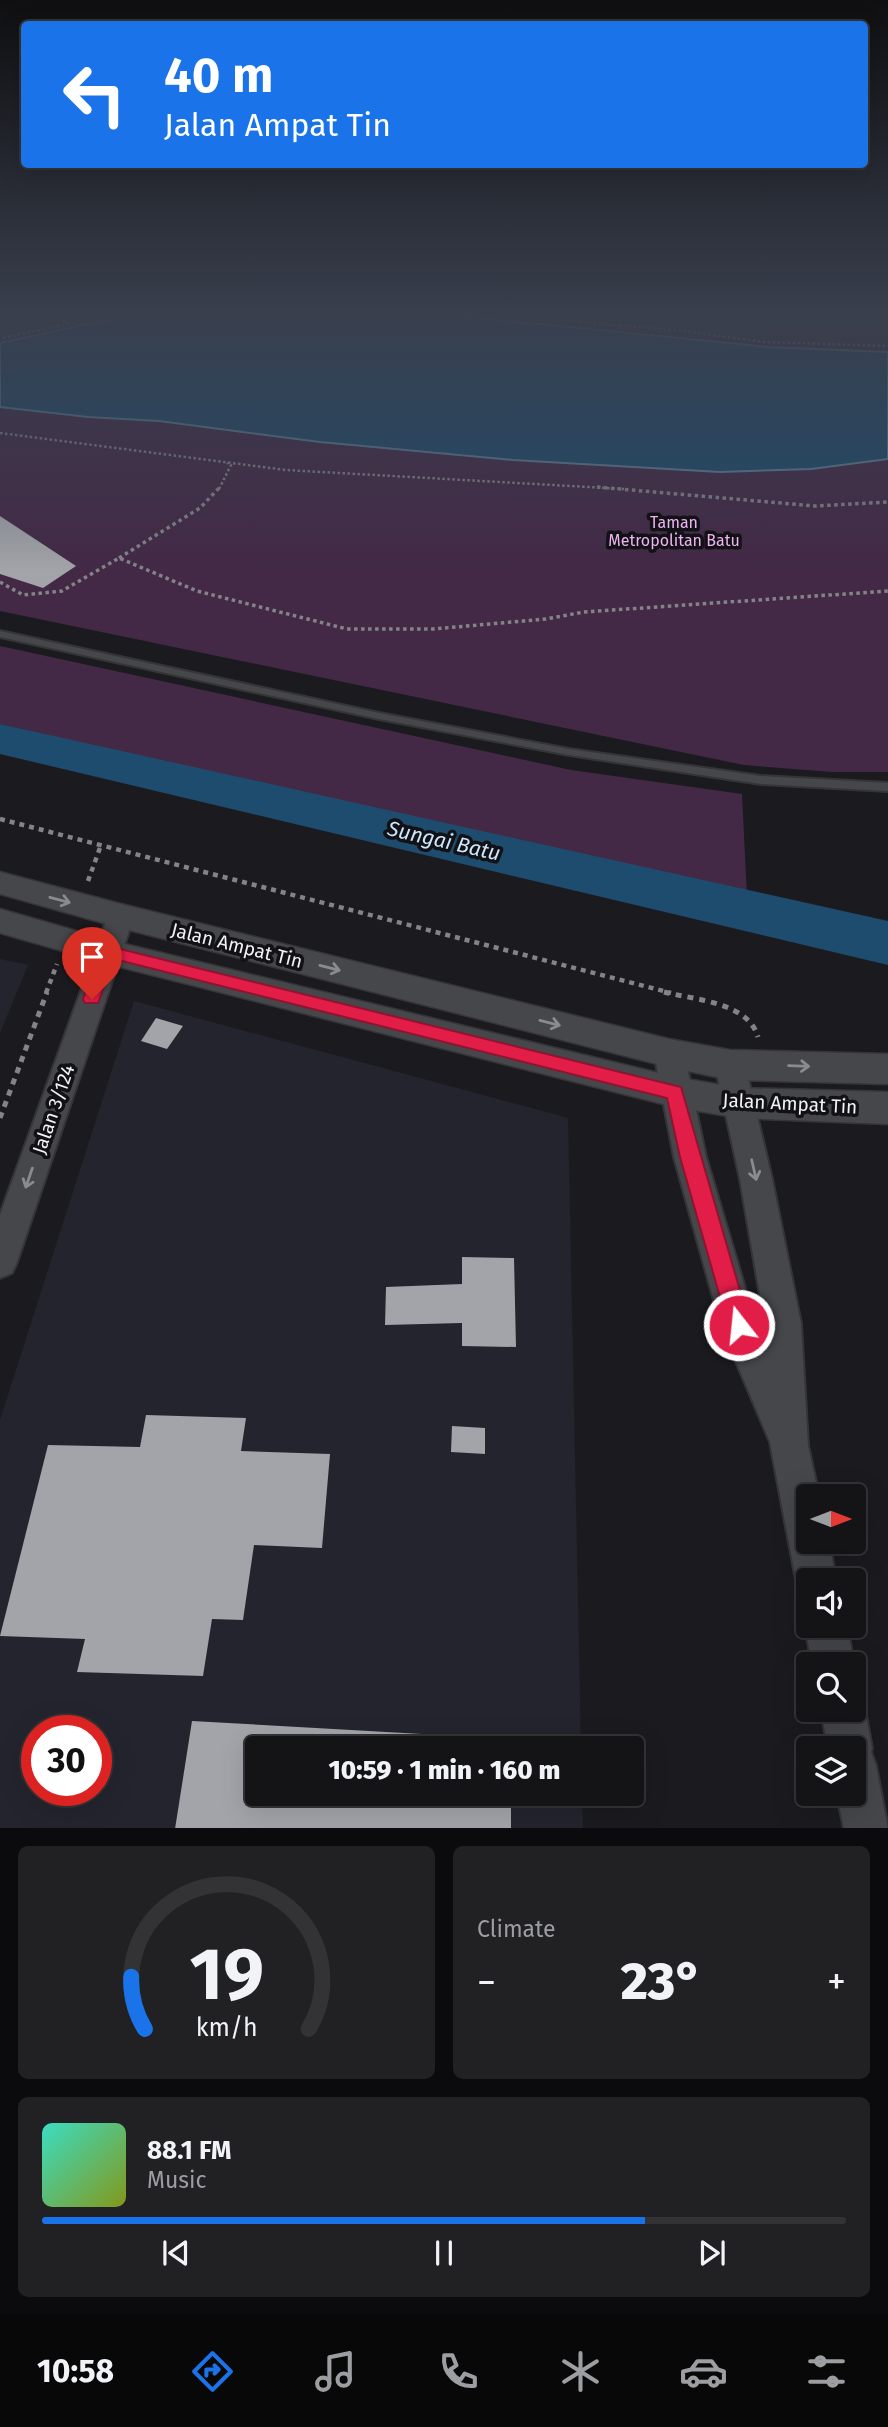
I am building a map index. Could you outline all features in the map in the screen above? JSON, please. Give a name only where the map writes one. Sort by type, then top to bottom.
[{"type":"street","name":"Jalan Ampat Tin","points":[[0,883],[121,916],[669,1053],[748,1065],[888,1069]]},
{"type":"street","name":"Jalan 3/124","points":[[0,1262],[121,916]]},
{"type":"street","name":"Jalan Ampat Tin","points":[[0,921],[108,952],[675,1092],[739,1103],[888,1108]]},
{"type":"street","points":[[669,1053],[690,1157],[739,1325],[789,1446]]},
{"type":"street","points":[[748,1065],[739,1103],[783,1324],[789,1446],[797,1484]]},
{"type":"street","points":[[862,1806],[867,1828]]},
{"type":"lane","points":[[0,634],[329,708],[567,750],[763,780],[888,787]]},
{"type":"path","points":[[0,433],[285,470],[617,488],[815,506],[888,502]]},
{"type":"path","points":[[0,582],[23,595],[62,591],[205,505],[227,481],[230,465],[225,462]]},
{"type":"path","points":[[120,558],[197,591],[348,629],[433,629],[546,619],[584,612],[888,591]]},
{"type":"path","points":[[0,819],[727,1008],[746,1015],[754,1024],[748,1065]]},
{"type":"path","points":[[0,1118],[58,960]]},
{"type":"shaded area","points":[[0,959],[28,965],[0,1033]]},
{"type":"shaded area","points":[[134,1001],[568,1118],[581,1736],[245,1736],[245,1806],[582,1806],[583,1828],[0,1828],[0,1420]]},
{"type":"green space","name":"Taman Metropolitan Batu","points":[[0,401],[888,401],[888,772],[832,772],[744,765],[0,611]]},
{"type":"green space","points":[[0,646],[571,770],[742,794],[747,897],[0,724]]},
{"type":"water","points":[[0,401],[888,401],[888,459],[811,469],[720,472],[513,460],[320,442],[159,421],[88,417],[0,407]]},
{"type":"building","points":[[0,516],[76,566],[43,588],[0,574]]},
{"type":"building","points":[[156,1018],[183,1026],[167,1049],[141,1041]]},
{"type":"building","points":[[462,1257],[514,1258],[516,1347],[462,1346],[462,1323],[385,1325],[386,1287],[462,1284]]},
{"type":"building","points":[[146,1415],[246,1418],[241,1451],[330,1454],[322,1548],[254,1545],[243,1620],[212,1619],[203,1676],[77,1672],[85,1639],[0,1636],[48,1445],[140,1447]]},
{"type":"building","points":[[452,1426],[485,1428],[485,1454],[451,1452]]},
{"type":"building","points":[[192,1721],[458,1736],[245,1736],[245,1806],[511,1806],[511,1828],[175,1828]]},
{"type":"waterway","name":"Sungai Batu","points":[[0,739],[888,943]]},
{"type":"route","points":[[92,999],[108,952],[675,1092],[690,1157],[739,1325]]}]
